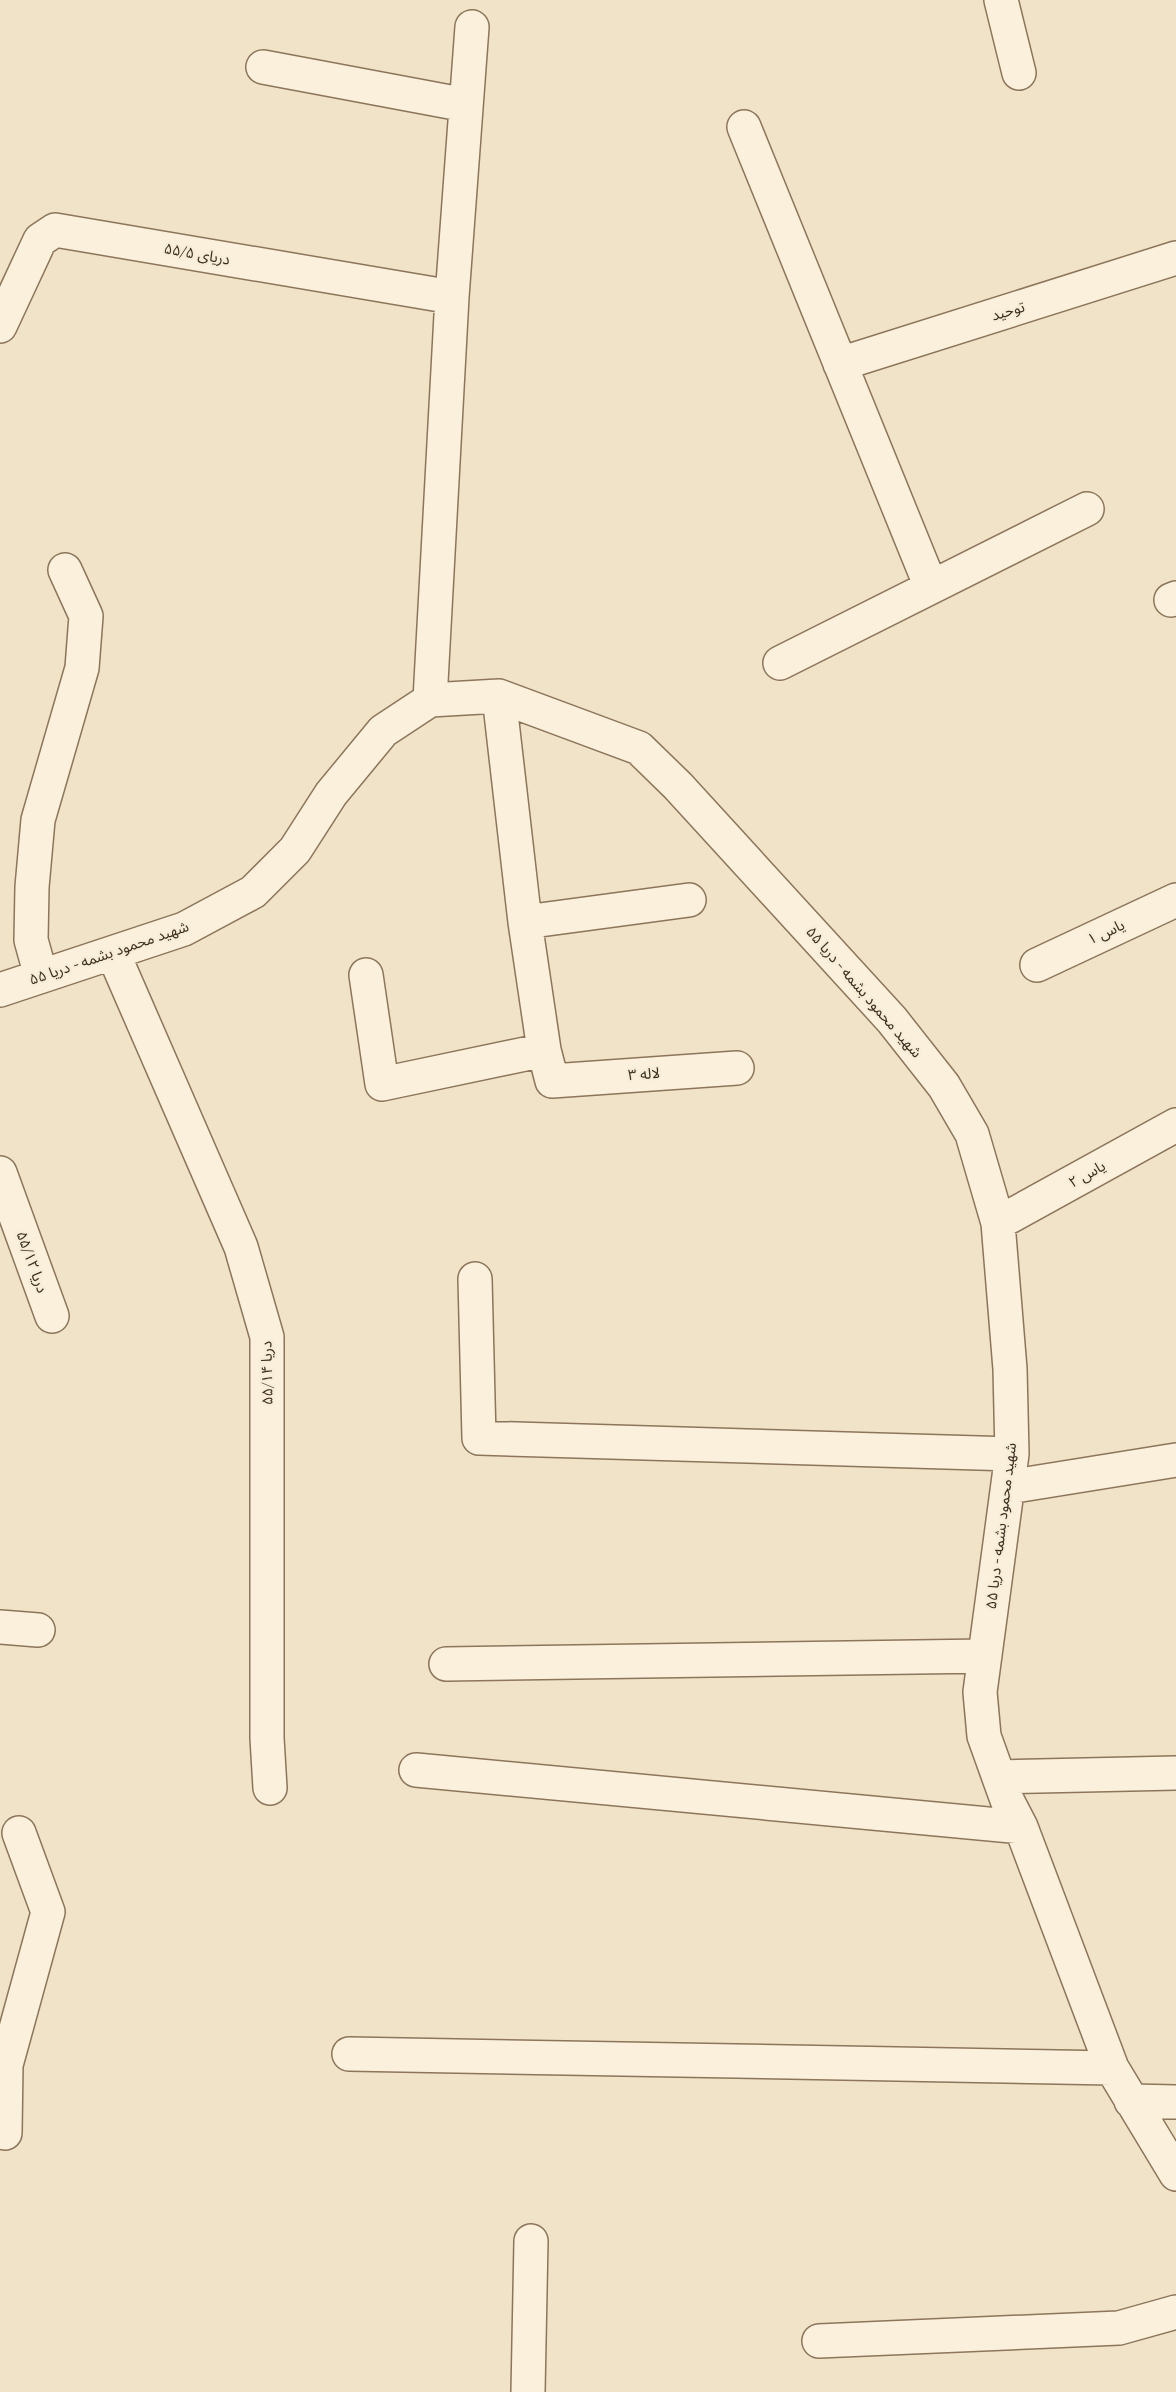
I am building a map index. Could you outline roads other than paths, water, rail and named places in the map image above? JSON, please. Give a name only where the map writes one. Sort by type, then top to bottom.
[{"type":"street","points":[[1001,0],[1019,73]]},
{"type":"street","points":[[430,700],[452,297],[472,27]]},
{"type":"street","points":[[263,67],[466,105]]},
{"type":"street","points":[[744,127],[931,587]]},
{"type":"street","name":"دریای ۵۵/۵","points":[[0,327],[40,240],[55,230],[452,297]]},
{"type":"street","name":"توحید","points":[[840,364],[1176,258]]},
{"type":"street","points":[[780,663],[1087,509]]},
{"type":"street","points":[[41,976],[31,940],[32,886],[38,820],[82,668],[86,616],[65,570]]},
{"type":"street","points":[[499,696],[525,922],[548,1065]]},
{"type":"street","name":"شهید محمود بشمه - دریا ۵۵","points":[[0,990],[184,929],[253,891],[295,850],[331,794],[383,731],[430,700],[499,696],[639,748],[678,786],[892,1020],[944,1086],[972,1134],[998,1222],[1010,1369],[1012,1454],[980,1692],[984,1736],[1112,2068],[1176,2174]]},
{"type":"street","points":[[525,922],[689,900]]},
{"type":"street","name":"یاس ۱","points":[[1037,965],[1176,900]]},
{"type":"street","name":"دریا ۵۵/۱۴","points":[[113,953],[241,1247],[267,1337],[267,1738],[270,1788]]},
{"type":"street","name":"لاله ۳","points":[[366,975],[382,1084],[548,1065],[737,1068]]},
{"type":"street","name":"یاس ۲","points":[[998,1222],[1176,1125]]},
{"type":"street","name":"دریا ۵۵/۱۲","points":[[0,1173],[52,1316]]},
{"type":"street","points":[[475,1279],[479,1438],[1012,1454]]},
{"type":"street","points":[[1008,1487],[1176,1460]]},
{"type":"street","points":[[0,1627],[38,1630]]},
{"type":"street","points":[[446,1664],[985,1656]]},
{"type":"street","points":[[416,1770],[1021,1827]]},
{"type":"street","points":[[999,1777],[1176,1773]]},
{"type":"street","points":[[5,2133],[3,2065],[48,1912],[19,1833]]},
{"type":"street","points":[[350,2054],[1112,2068]]},
{"type":"street","points":[[1131,2100],[1176,2102]]},
{"type":"street","points":[[528,2392],[531,2241]]},
{"type":"street","points":[[819,2341],[1119,2328],[1176,2312]]}]
